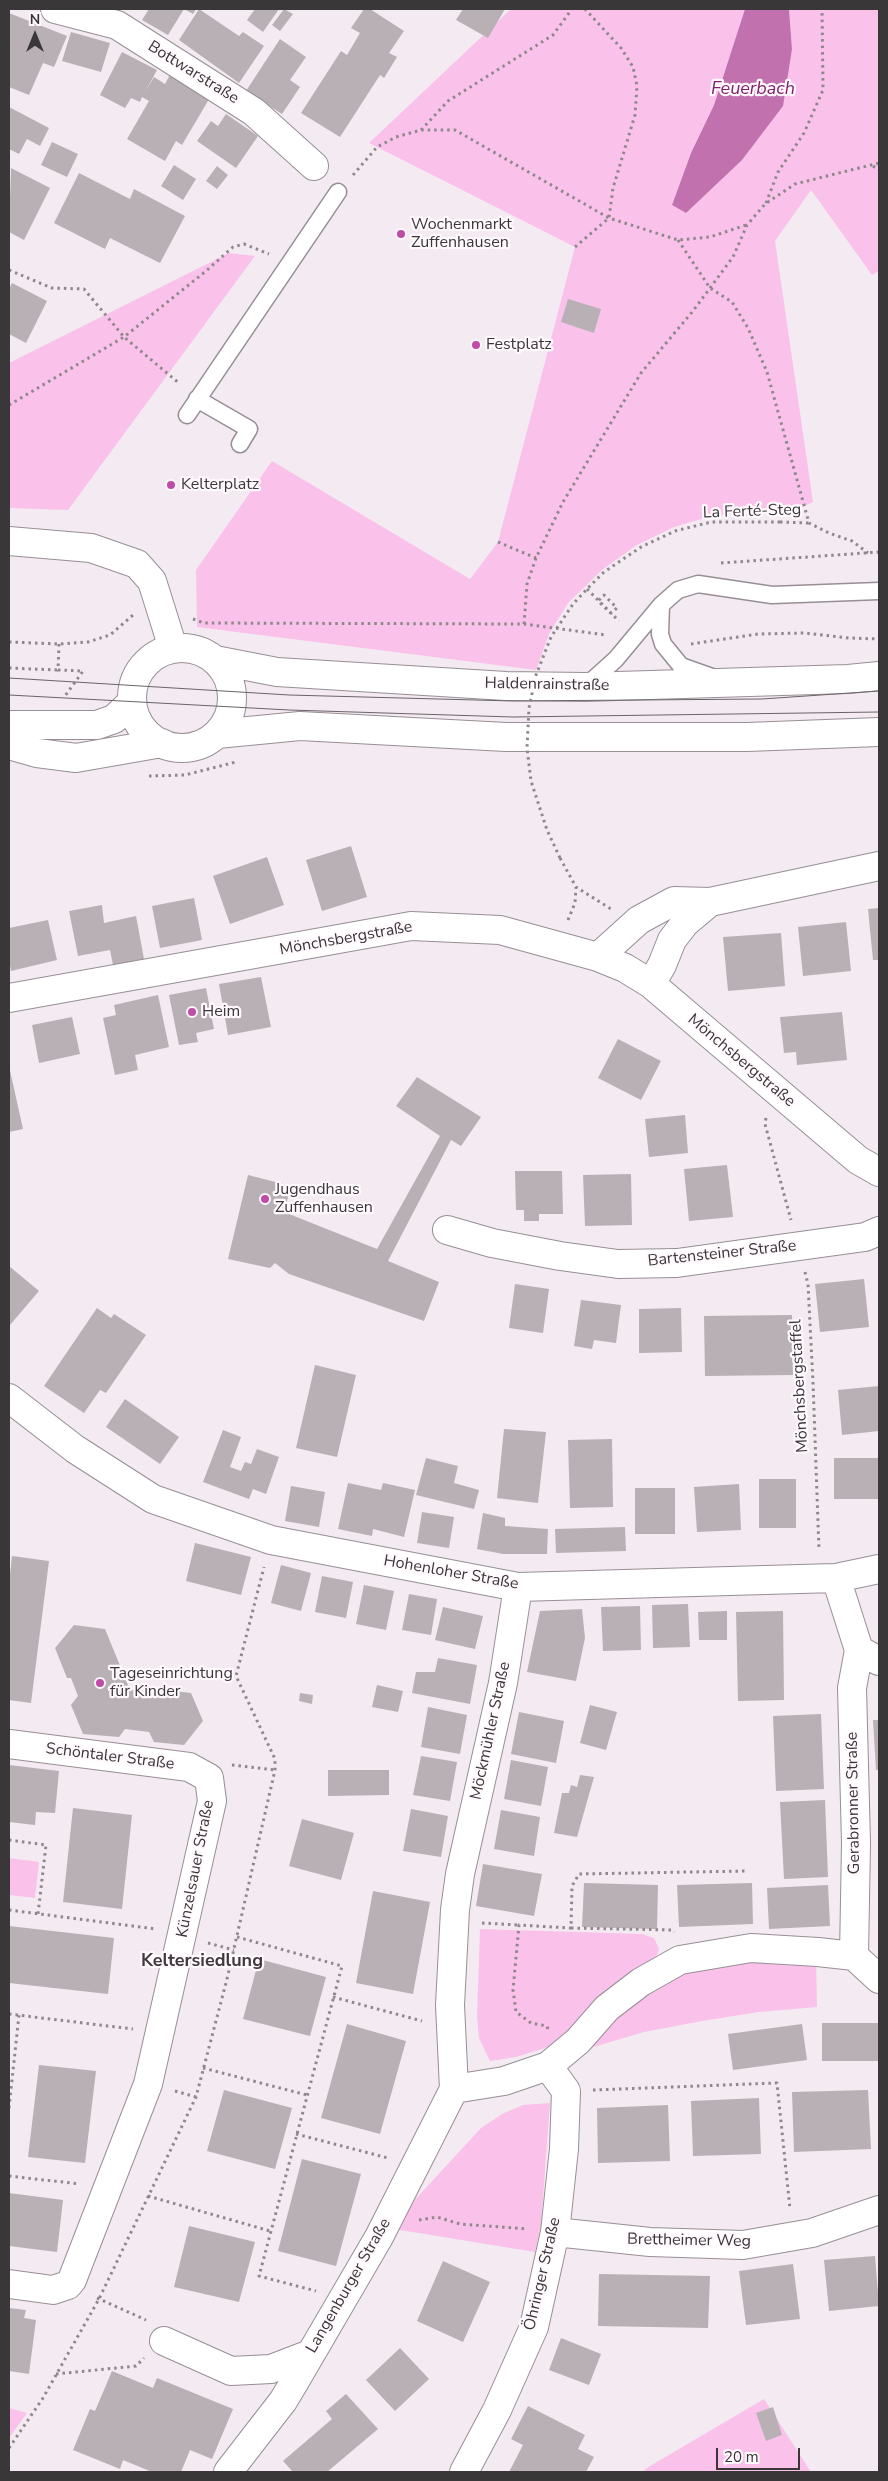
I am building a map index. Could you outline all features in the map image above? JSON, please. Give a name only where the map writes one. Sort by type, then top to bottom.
[{"type":"street","name":"Bottwarstraße","points":[[55,9],[124,17],[254,112],[314,166]]},
{"type":"street","points":[[9,541],[91,548],[137,564],[152,582],[164,614],[173,648],[159,653],[147,662],[138,673],[133,687],[132,702],[135,715],[142,727],[162,743],[176,748],[191,747],[205,742],[217,734],[229,714],[232,692],[227,674],[215,660]]},
{"type":"street","name":"Haldenrainstraße","points":[[173,648],[188,648],[202,652],[215,660],[277,672],[506,686],[585,687],[848,680],[879,676]]},
{"type":"street","points":[[9,725],[97,725],[114,719],[132,702]]},
{"type":"street","points":[[217,734],[300,726],[506,737],[747,737],[879,732]]},
{"type":"street","points":[[9,745],[37,753],[76,758],[162,743]]},
{"type":"street","points":[[598,957],[639,920],[674,901],[710,902],[879,866]]},
{"type":"street","points":[[651,984],[672,940],[685,922],[710,902]]},
{"type":"street","name":"Mönchsbergstraße","points":[[9,998],[411,926],[500,930],[598,957],[624,968],[651,984],[850,1153],[879,1172]]},
{"type":"street","name":"Bartensteiner Straße","points":[[447,1230],[502,1245],[618,1264],[677,1263],[865,1237],[879,1231]]},
{"type":"street","name":"Hohenloher Straße","points":[[10,1406],[154,1499],[271,1540],[518,1587],[836,1578],[879,1570]]},
{"type":"street","points":[[836,1578],[869,1656]]},
{"type":"street","name":"Möckmühler Straße","points":[[455,1921],[460,1874],[502,1683],[518,1587]]},
{"type":"street","name":"Gerabronner Straße","points":[[854,1956],[856,1843],[852,1688],[869,1656]]},
{"type":"street","name":"Schöntaler Straße","points":[[9,1744],[189,1767],[209,1778]]},
{"type":"street","name":"Künzelsauer Straße","points":[[9,2284],[53,2290],[68,2285],[108,2188],[148,2084],[212,1801],[209,1778]]},
{"type":"street","points":[[455,1921],[450,2028],[454,2089],[504,2081],[554,2061],[578,2041],[607,2008],[640,1982],[680,1960],[752,1948],[854,1956],[879,1979]]},
{"type":"street","points":[[554,2061],[566,2092]]},
{"type":"street","name":"Langenburger Straße","points":[[228,2472],[284,2401],[379,2237],[454,2089]]},
{"type":"street","name":"Öhringer Straße","points":[[464,2472],[497,2410],[534,2327],[555,2232],[564,2149],[566,2092]]},
{"type":"street","name":"Brettheimer Weg","points":[[555,2232],[650,2242],[742,2245],[793,2237],[879,2210]]},
{"type":"street","points":[[164,2341],[231,2370],[271,2369],[310,2354]]},
{"type":"lane","points":[[187,415],[338,192]]},
{"type":"lane","points":[[197,399],[249,429],[240,444]]},
{"type":"lane","points":[[585,687],[634,639],[661,605],[678,590],[698,584],[772,594],[879,591]]},
{"type":"lane","points":[[661,605],[660,634],[663,644],[681,666],[732,683]]},
{"type":"path","points":[[421,130],[448,101],[553,34],[572,9]]},
{"type":"path","points":[[575,247],[609,218],[612,188],[635,115],[637,86],[633,67],[620,48],[585,9]]},
{"type":"path","points":[[765,204],[778,172],[804,132],[823,90],[822,9]]},
{"type":"path","points":[[338,192],[377,147],[396,137],[421,130],[455,130],[609,218],[678,240],[710,237],[747,225]]},
{"type":"path","points":[[524,624],[527,584],[536,558],[563,502],[641,373],[733,257],[747,225],[765,204],[795,184],[879,163]]},
{"type":"path","points":[[872,166],[879,170]]},
{"type":"path","points":[[678,240],[710,288],[732,302],[748,328],[767,372],[809,523],[829,533],[852,541],[868,552]]},
{"type":"path","points":[[9,405],[124,337],[233,247],[244,244],[260,249],[288,266]]},
{"type":"path","points":[[9,270],[52,288],[84,289],[124,337],[197,399]]},
{"type":"path","name":"La Ferté-Steg","points":[[639,920],[602,905],[576,887],[547,830],[531,781],[527,748],[529,708],[536,675],[551,636],[573,604],[604,572],[640,547],[675,531],[711,522],[809,523]]},
{"type":"path","points":[[498,542],[536,558]]},
{"type":"path","points":[[587,589],[593,595],[599,601],[611,613],[616,608],[604,595],[598,601],[619,622]]},
{"type":"path","points":[[9,642],[59,644],[88,642],[110,635],[131,616],[178,613],[204,623],[524,624],[634,639]]},
{"type":"path","points":[[663,644],[686,645],[767,634],[804,633],[879,639]]},
{"type":"path","points":[[9,668],[58,670]]},
{"type":"path","points":[[555,945],[575,903],[576,887]]},
{"type":"path","name":"Mönchsbergstaffel","points":[[765,1124],[808,1284],[818,1526]]},
{"type":"path","points":[[9,2448],[43,2398],[99,2299],[196,2097],[237,1937],[275,1770],[275,1759],[236,1676],[271,1540]]},
{"type":"path","name":"Künzelsauer Straße","points":[[209,1778],[228,1764],[275,1770]]},
{"type":"path","points":[[9,1840],[46,1845],[38,1914]]},
{"type":"path","points":[[571,1928],[572,1886],[579,1874],[746,1871]]},
{"type":"path","points":[[9,1910],[149,1928],[183,1936]]},
{"type":"path","points":[[455,1921],[571,1928],[673,1930],[692,1958]]},
{"type":"path","points":[[519,1925],[513,1990],[516,2012],[531,2023],[547,2026],[554,2061]]},
{"type":"path","points":[[237,1937],[342,1966],[258,2276],[343,2298]]},
{"type":"path","points":[[333,1997],[450,2028]]},
{"type":"path","points":[[9,2014],[160,2032]]},
{"type":"path","points":[[9,2108],[19,2015]]},
{"type":"path","points":[[203,2068],[307,2095]]},
{"type":"path","points":[[566,2092],[777,2083],[793,2237]]},
{"type":"path","points":[[296,2134],[415,2165]]},
{"type":"path","points":[[9,2176],[108,2188]]},
{"type":"path","points":[[148,2196],[270,2231]]},
{"type":"path","points":[[379,2237],[413,2221],[437,2216],[460,2224],[555,2232]]},
{"type":"path","points":[[99,2299],[148,2321],[164,2341]]},
{"type":"path","points":[[56,2374],[136,2366]]},
{"type":"shaded area","points":[[511,9],[745,9],[714,105],[691,153],[672,205],[686,213],[792,49],[789,9],[879,9],[879,271],[872,275],[811,190],[775,241],[813,502],[788,513],[745,512],[708,517],[674,527],[637,545],[603,569],[568,603],[549,634],[536,670],[197,627],[196,570],[272,461],[470,579],[498,542],[575,247],[369,143]]},
{"type":"shaded area","points":[[229,253],[255,256],[68,510],[9,508],[9,363]]},
{"type":"shaded area","points":[[9,1858],[39,1862],[35,1898],[9,1895]]},
{"type":"shaded area","points":[[480,1929],[642,1934],[654,1938],[659,1949],[657,1955],[564,2042],[516,2057],[490,2061],[479,2038],[477,2017]]},
{"type":"shaded area","points":[[701,1960],[816,1960],[817,2007],[759,2012],[702,2021],[644,2032],[590,2048],[635,1997]]},
{"type":"shaded area","points":[[550,2103],[541,2224],[535,2252],[394,2229],[411,2204],[481,2128],[502,2114],[523,2105]]},
{"type":"shaded area","points":[[764,2399],[811,2472],[644,2472],[645,2469]]},
{"type":"shaded area","points":[[9,2408],[27,2413],[9,2438]]},
{"type":"water","name":"Feuerbach","points":[[745,9],[789,9],[792,49],[783,106],[742,160],[686,213],[672,205],[691,153],[714,105]]},
{"type":"building","points":[[149,9],[184,9],[168,35],[142,20]]},
{"type":"building","points":[[184,9],[196,9],[193,14]]},
{"type":"building","points":[[199,9],[239,36],[243,32],[264,46],[239,83],[179,40]]},
{"type":"building","points":[[255,9],[279,9],[263,32],[247,20]]},
{"type":"building","points":[[284,9],[293,14],[280,31],[272,25]]},
{"type":"building","points":[[364,9],[370,9],[404,31],[389,53],[397,57],[384,78],[380,75],[340,137],[301,113],[341,51],[347,55],[360,33],[351,28]]},
{"type":"building","points":[[463,9],[505,9],[488,38],[456,20]]},
{"type":"building","points":[[9,13],[67,36],[54,67],[43,63],[29,95],[9,87]]},
{"type":"building","points":[[71,32],[110,43],[101,72],[62,61]]},
{"type":"building","points":[[280,39],[306,57],[290,80],[300,87],[282,114],[246,91]]},
{"type":"building","points":[[122,52],[157,70],[145,92],[154,77],[165,84],[172,71],[212,94],[182,145],[176,141],[165,161],[127,139],[149,101],[142,97],[140,102],[131,98],[125,108],[100,95]]},
{"type":"building","points":[[9,107],[49,128],[40,146],[27,139],[19,154],[9,149]]},
{"type":"building","points":[[226,114],[258,136],[236,168],[197,141],[211,121],[218,126]]},
{"type":"building","points":[[52,142],[78,154],[67,177],[41,165]]},
{"type":"building","points":[[174,165],[196,179],[183,200],[161,186]]},
{"type":"building","points":[[217,166],[228,175],[217,189],[206,181]]},
{"type":"building","points":[[11,168],[50,188],[24,240],[9,232]]},
{"type":"building","points":[[79,173],[130,199],[134,189],[185,216],[160,263],[110,238],[105,249],[54,223]]},
{"type":"building","points":[[12,283],[47,301],[26,343],[9,334],[9,289]]},
{"type":"building","points":[[568,299],[601,309],[594,333],[561,322]]},
{"type":"building","points":[[351,846],[367,897],[322,911],[306,860]]},
{"type":"building","points":[[267,857],[284,905],[230,924],[213,876]]},
{"type":"building","points":[[194,898],[202,940],[160,948],[152,906]]},
{"type":"building","points":[[102,905],[104,923],[136,916],[144,959],[113,965],[110,950],[78,956],[69,911]]},
{"type":"building","points":[[879,908],[879,960],[873,960],[868,909]]},
{"type":"building","points":[[48,920],[57,960],[11,971],[9,928]]},
{"type":"building","points":[[846,922],[851,971],[803,976],[798,927]]},
{"type":"building","points":[[781,933],[785,986],[728,991],[723,937]]},
{"type":"building","points":[[261,977],[271,1027],[228,1035],[219,984]]},
{"type":"building","name":"Heim","points":[[206,988],[214,1029],[196,1033],[198,1042],[179,1045],[169,995]]},
{"type":"building","points":[[158,995],[169,1047],[135,1055],[138,1070],[115,1075],[103,1018],[116,1015],[114,1005]]},
{"type":"building","points":[[842,1012],[847,1060],[797,1065],[796,1052],[784,1053],[780,1017]]},
{"type":"building","points":[[72,1017],[80,1054],[39,1063],[32,1025]]},
{"type":"building","points":[[618,1039],[661,1061],[641,1100],[598,1078]]},
{"type":"building","points":[[9,1066],[23,1129],[9,1132]]},
{"type":"building","name":"Jugendhaus Zuffenhausen","points":[[417,1077],[481,1117],[461,1146],[451,1140],[388,1261],[439,1282],[424,1321],[289,1274],[275,1263],[270,1268],[228,1259],[248,1175],[291,1186],[284,1212],[377,1249],[440,1136],[396,1106]]},
{"type":"building","points":[[685,1115],[688,1153],[649,1157],[645,1119]]},
{"type":"building","points":[[727,1165],[733,1217],[689,1221],[684,1169]]},
{"type":"building","points":[[515,1171],[562,1171],[563,1214],[539,1214],[539,1221],[524,1221],[524,1210],[516,1210]]},
{"type":"building","points":[[631,1174],[632,1225],[585,1226],[583,1175]]},
{"type":"building","points":[[9,1266],[39,1291],[10,1325],[9,1324]]},
{"type":"building","points":[[864,1279],[869,1327],[820,1332],[815,1284]]},
{"type":"building","points":[[515,1284],[549,1289],[543,1333],[509,1328]]},
{"type":"building","points":[[581,1300],[621,1305],[616,1343],[594,1340],[592,1349],[574,1346]]},
{"type":"building","points":[[97,1308],[111,1318],[114,1314],[146,1335],[106,1393],[100,1390],[84,1413],[44,1386]]},
{"type":"building","points":[[681,1308],[682,1352],[639,1353],[639,1309]]},
{"type":"building","points":[[792,1315],[793,1375],[705,1376],[704,1316]]},
{"type":"building","points":[[315,1365],[356,1375],[337,1457],[296,1448]]},
{"type":"building","points":[[879,1386],[879,1431],[842,1435],[838,1390]]},
{"type":"building","points":[[125,1399],[179,1437],[160,1464],[106,1427]]},
{"type":"building","points":[[504,1429],[546,1432],[538,1503],[497,1498]]},
{"type":"building","points":[[223,1430],[241,1437],[230,1467],[241,1471],[245,1462],[251,1464],[257,1449],[279,1457],[266,1494],[253,1489],[249,1499],[203,1482]]},
{"type":"building","points":[[612,1439],[613,1507],[570,1508],[568,1440]]},
{"type":"building","points":[[426,1458],[458,1466],[454,1483],[479,1490],[474,1509],[416,1495]]},
{"type":"building","points":[[834,1458],[879,1458],[879,1499],[834,1499]]},
{"type":"building","points":[[759,1479],[796,1479],[796,1528],[759,1528]]},
{"type":"building","points":[[348,1483],[381,1490],[383,1483],[415,1490],[404,1537],[373,1529],[372,1536],[338,1529]]},
{"type":"building","points":[[739,1484],[741,1530],[697,1532],[694,1487]]},
{"type":"building","points":[[291,1486],[325,1492],[319,1527],[285,1521]]},
{"type":"building","points":[[635,1488],[675,1488],[675,1534],[635,1534]]},
{"type":"building","points":[[422,1512],[454,1517],[449,1548],[417,1543]]},
{"type":"building","points":[[483,1513],[505,1518],[505,1526],[548,1529],[547,1554],[503,1554],[477,1549]]},
{"type":"building","points":[[625,1527],[626,1551],[556,1553],[555,1529]]},
{"type":"building","points":[[195,1543],[251,1557],[241,1595],[186,1581]]},
{"type":"building","points":[[12,1556],[49,1561],[31,1703],[9,1700],[9,1584]]},
{"type":"building","points":[[281,1565],[311,1573],[301,1611],[271,1603]]},
{"type":"building","points":[[322,1576],[353,1582],[346,1618],[315,1612]]},
{"type":"building","points":[[364,1585],[394,1591],[386,1630],[356,1624]]},
{"type":"building","points":[[409,1594],[437,1599],[431,1635],[402,1630]]},
{"type":"building","points":[[688,1604],[690,1647],[653,1648],[652,1605]]},
{"type":"building","points":[[640,1606],[641,1650],[603,1651],[601,1607]]},
{"type":"building","points":[[443,1607],[483,1616],[475,1649],[435,1640]]},
{"type":"building","points":[[582,1609],[585,1638],[576,1681],[527,1672],[540,1611]]},
{"type":"building","points":[[727,1611],[727,1640],[699,1640],[698,1612]]},
{"type":"building","points":[[783,1611],[784,1700],[738,1701],[736,1612]]},
{"type":"building","name":"Tageseinrichtung für Kinder","points":[[74,1625],[105,1629],[130,1690],[148,1691],[150,1688],[191,1693],[203,1721],[184,1745],[154,1742],[149,1732],[125,1729],[119,1737],[83,1734],[71,1705],[78,1696],[71,1678],[67,1678],[55,1648]]},
{"type":"building","points":[[438,1658],[477,1665],[470,1704],[412,1693],[416,1672],[435,1672]]},
{"type":"building","points":[[377,1685],[403,1691],[398,1712],[372,1707]]},
{"type":"building","points":[[300,1693],[313,1695],[312,1704],[299,1701]]},
{"type":"building","points":[[590,1705],[617,1712],[606,1750],[580,1743]]},
{"type":"building","points":[[428,1707],[467,1715],[460,1754],[421,1747]]},
{"type":"building","points":[[519,1712],[564,1721],[556,1763],[511,1754]]},
{"type":"building","points":[[821,1714],[824,1789],[776,1791],[773,1716]]},
{"type":"building","points":[[873,1720],[879,1720],[879,1770],[876,1770]]},
{"type":"building","points":[[421,1756],[457,1762],[450,1801],[413,1795]]},
{"type":"building","points":[[511,1760],[548,1767],[541,1806],[504,1799]]},
{"type":"building","points":[[9,1765],[59,1771],[55,1813],[36,1812],[35,1825],[9,1822]]},
{"type":"building","points":[[328,1770],[389,1770],[389,1795],[328,1796]]},
{"type":"building","points":[[580,1775],[594,1777],[577,1837],[554,1833],[562,1793],[569,1793],[571,1785],[577,1787]]},
{"type":"building","points":[[825,1800],[828,1877],[784,1879],[780,1802]]},
{"type":"building","points":[[73,1808],[132,1815],[122,1909],[63,1902]]},
{"type":"building","points":[[411,1809],[448,1816],[441,1857],[403,1851]]},
{"type":"building","points":[[501,1810],[540,1817],[534,1856],[494,1849]]},
{"type":"building","points":[[302,1819],[354,1833],[341,1880],[289,1866]]},
{"type":"building","points":[[483,1864],[542,1874],[534,1916],[476,1906]]},
{"type":"building","points":[[584,1883],[658,1885],[657,1929],[582,1927]]},
{"type":"building","points":[[752,1883],[753,1924],[679,1927],[677,1885]]},
{"type":"building","points":[[828,1885],[830,1926],[769,1929],[767,1888]]},
{"type":"building","points":[[373,1891],[430,1902],[413,1994],[356,1983]]},
{"type":"building","points":[[9,1926],[114,1938],[108,1994],[9,1983]]},
{"type":"building","points":[[259,1959],[326,1977],[310,2036],[243,2019]]},
{"type":"building","points":[[822,2023],[879,2023],[879,2061],[822,2061]]},
{"type":"building","points":[[347,2024],[406,2041],[380,2134],[321,2118]]},
{"type":"building","points":[[802,2024],[807,2060],[733,2070],[728,2034]]},
{"type":"building","points":[[39,2065],[96,2071],[85,2163],[28,2157]]},
{"type":"building","points":[[224,2090],[292,2108],[275,2169],[207,2151]]},
{"type":"building","points":[[868,2090],[871,2149],[794,2152],[792,2092]]},
{"type":"building","points":[[759,2098],[761,2154],[693,2156],[691,2101]]},
{"type":"building","points":[[668,2105],[670,2161],[598,2163],[597,2108]]},
{"type":"building","points":[[302,2159],[361,2174],[336,2266],[278,2251]]},
{"type":"building","points":[[9,2193],[63,2200],[57,2252],[9,2246]]},
{"type":"building","points":[[189,2226],[255,2242],[239,2302],[174,2287]]},
{"type":"building","points":[[875,2256],[879,2306],[829,2311],[824,2260]]},
{"type":"building","points":[[443,2261],[490,2282],[463,2342],[417,2321]]},
{"type":"building","points":[[793,2264],[800,2319],[746,2325],[739,2271]]},
{"type":"building","points":[[599,2274],[710,2276],[708,2328],[598,2326]]},
{"type":"building","points":[[9,2308],[26,2310],[24,2318],[36,2320],[29,2374],[9,2371]]},
{"type":"building","points":[[561,2338],[601,2354],[589,2385],[549,2370]]},
{"type":"building","points":[[400,2348],[429,2379],[395,2411],[366,2380]]},
{"type":"building","points":[[112,2371],[153,2388],[157,2378],[233,2409],[212,2459],[190,2450],[181,2472],[152,2472],[123,2460],[120,2469],[73,2450],[90,2409],[95,2411]]},
{"type":"building","points":[[346,2394],[378,2429],[327,2472],[293,2472],[283,2461],[332,2419],[326,2411]]},
{"type":"building","points":[[528,2406],[585,2435],[578,2449],[594,2457],[586,2472],[509,2472],[523,2445],[511,2439]]},
{"type":"building","points":[[773,2407],[782,2435],[766,2441],[756,2413]]},
{"type":"tram line","points":[[9,678],[289,695],[513,701],[762,699],[879,691]]},
{"type":"tram line","points":[[9,695],[289,710],[513,717],[879,712]]},
{"type":"place","name":"Wochenmarkt Zuffenhausen","points":[[401,234]]},
{"type":"place","name":"Festplatz","points":[[476,345]]},
{"type":"place","name":"Kelterplatz","points":[[171,485]]},
{"type":"place","name":"Heim","points":[[192,1012]]},
{"type":"place","name":"Jugendhaus Zuffenhausen","points":[[265,1199]]},
{"type":"place","name":"Tageseinrichtung für Kinder","points":[[100,1683]]},
{"type":"district","name":"Keltersiedlung","points":[[202,1962]]}]
